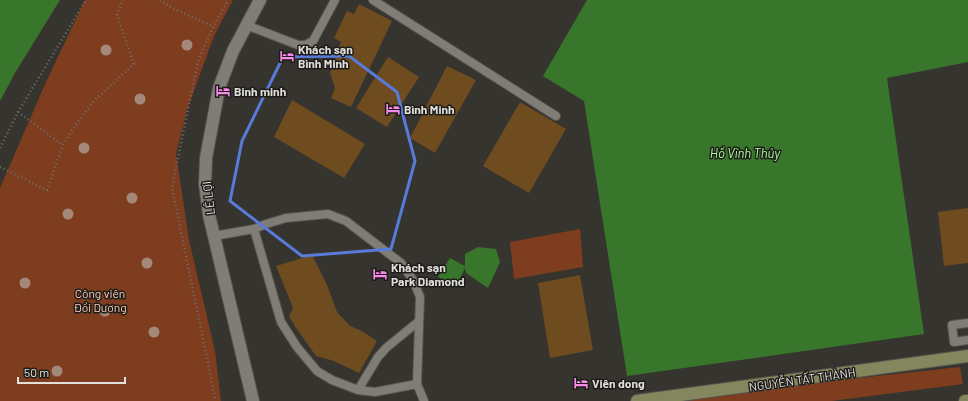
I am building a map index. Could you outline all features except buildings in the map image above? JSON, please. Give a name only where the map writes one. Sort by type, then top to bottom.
[{"type":"street","name":"LÊ LỢI","points":[[253,401],[214,236],[206,198],[205,184],[206,158],[219,88],[233,50],[260,0]]},
{"type":"street","name":"NGUYỄN TẤT THÀNH","points":[[642,401],[968,356]]},
{"type":"lane","points":[[246,25],[298,45],[305,45],[313,41],[335,0]]},
{"type":"lane","points":[[373,0],[556,116]]},
{"type":"lane","points":[[214,236],[254,229],[286,218],[328,214],[346,221],[401,263],[413,280],[420,297],[417,384],[424,401]]},
{"type":"lane","points":[[254,229],[281,322],[297,347],[317,371],[332,380],[358,390],[375,392],[417,384]]},
{"type":"lane","points":[[358,390],[378,357],[386,348],[419,321]]},
{"type":"lane","points":[[968,323],[952,325],[954,342],[968,340]]},
{"type":"path","points":[[0,148],[18,112],[86,0]]},
{"type":"path","points":[[0,167],[47,190],[63,145],[75,126],[94,101],[134,64],[117,15],[123,0]]},
{"type":"path","points":[[160,0],[170,7],[214,27]]},
{"type":"path","points":[[18,112],[63,145]]},
{"type":"highlighted area","points":[[349,56],[397,92],[415,161],[391,249],[302,256],[230,201],[242,141],[283,57]]},
{"type":"green space","name":"Công viên Đồi Dương","points":[[85,0],[233,0],[214,36],[187,110],[176,154],[189,240],[215,351],[221,401],[0,401],[0,188],[46,82]]},
{"type":"green space","points":[[580,229],[583,267],[514,279],[510,242]]},
{"type":"green space","points":[[960,367],[963,384],[832,401],[668,401],[667,399]]},
{"type":"water","points":[[0,0],[60,0],[15,73],[0,101]]},
{"type":"water","name":"Hồ Vĩnh Thủy","points":[[587,0],[968,0],[968,62],[887,78],[924,334],[627,376],[584,101],[543,76]]},
{"type":"water","points":[[478,247],[496,249],[500,262],[488,288],[466,273],[465,268],[456,287],[438,277],[450,258],[465,266],[465,254]]},
{"type":"place","name":"Khách sạn Bình Minh","points":[[287,56]]},
{"type":"place","name":"Binh minh","points":[[223,91]]},
{"type":"place","name":"Bình Minh","points":[[393,109]]},
{"type":"place","name":"Khách sạn Park Diamond","points":[[380,274]]},
{"type":"place","name":"Viên dong","points":[[581,383]]}]
